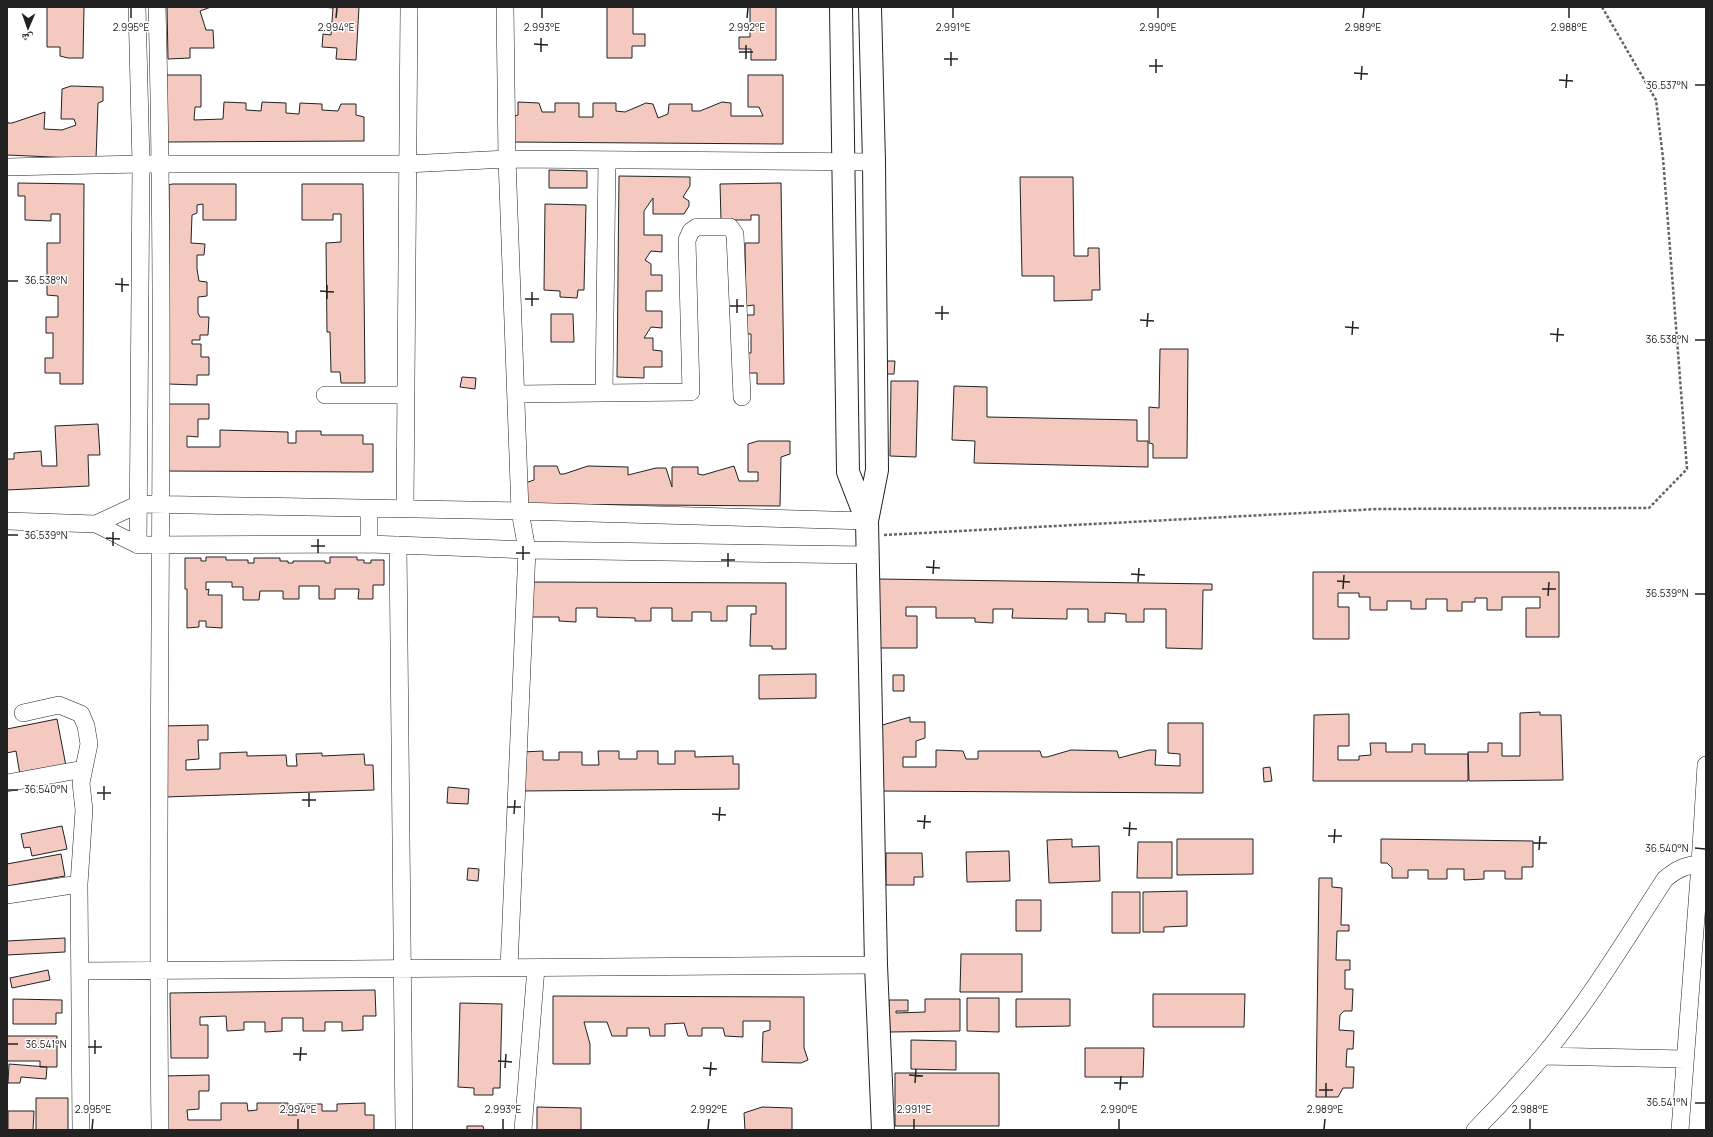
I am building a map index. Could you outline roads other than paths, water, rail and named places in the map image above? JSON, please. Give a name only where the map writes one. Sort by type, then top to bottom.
[{"type":"main road","points":[[841,7],[848,472],[867,537]]},
{"type":"main road","points":[[870,7],[874,162],[877,470],[867,537],[876,965],[883,1130]]},
{"type":"street","points":[[137,7],[141,164],[138,546]]},
{"type":"street","points":[[157,7],[162,165],[158,970],[160,1130]]},
{"type":"street","points":[[405,510],[409,7]]},
{"type":"street","points":[[505,7],[506,159],[520,511],[527,550],[509,968]]},
{"type":"street","points":[[7,167],[141,164],[407,164],[506,159],[874,162]]},
{"type":"street","points":[[604,393],[608,160]]},
{"type":"street","points":[[516,394],[691,392],[687,240],[691,231],[697,227],[730,227],[736,234],[742,397]]},
{"type":"street","points":[[325,395],[406,395]]},
{"type":"street","points":[[96,524],[139,504],[520,511],[867,537]]},
{"type":"street","points":[[369,509],[369,544]]},
{"type":"street","points":[[7,521],[96,524],[138,546],[369,544],[527,550],[867,537]]},
{"type":"street","points":[[398,545],[404,1130]]},
{"type":"street","points":[[23,713],[59,705],[80,714],[86,726],[89,744],[81,783],[84,810],[79,884],[81,1130]]},
{"type":"street","points":[[1680,1130],[1703,864],[1706,765]]},
{"type":"street","points":[[7,783],[84,769]]},
{"type":"street","points":[[1475,1130],[1543,1056],[1592,991],[1665,879],[1677,870],[1703,864]]},
{"type":"street","points":[[7,895],[79,884]]},
{"type":"street","points":[[80,971],[876,965]]},
{"type":"street","points":[[523,1130],[536,968]]},
{"type":"street","points":[[1543,1056],[1685,1059]]}]
